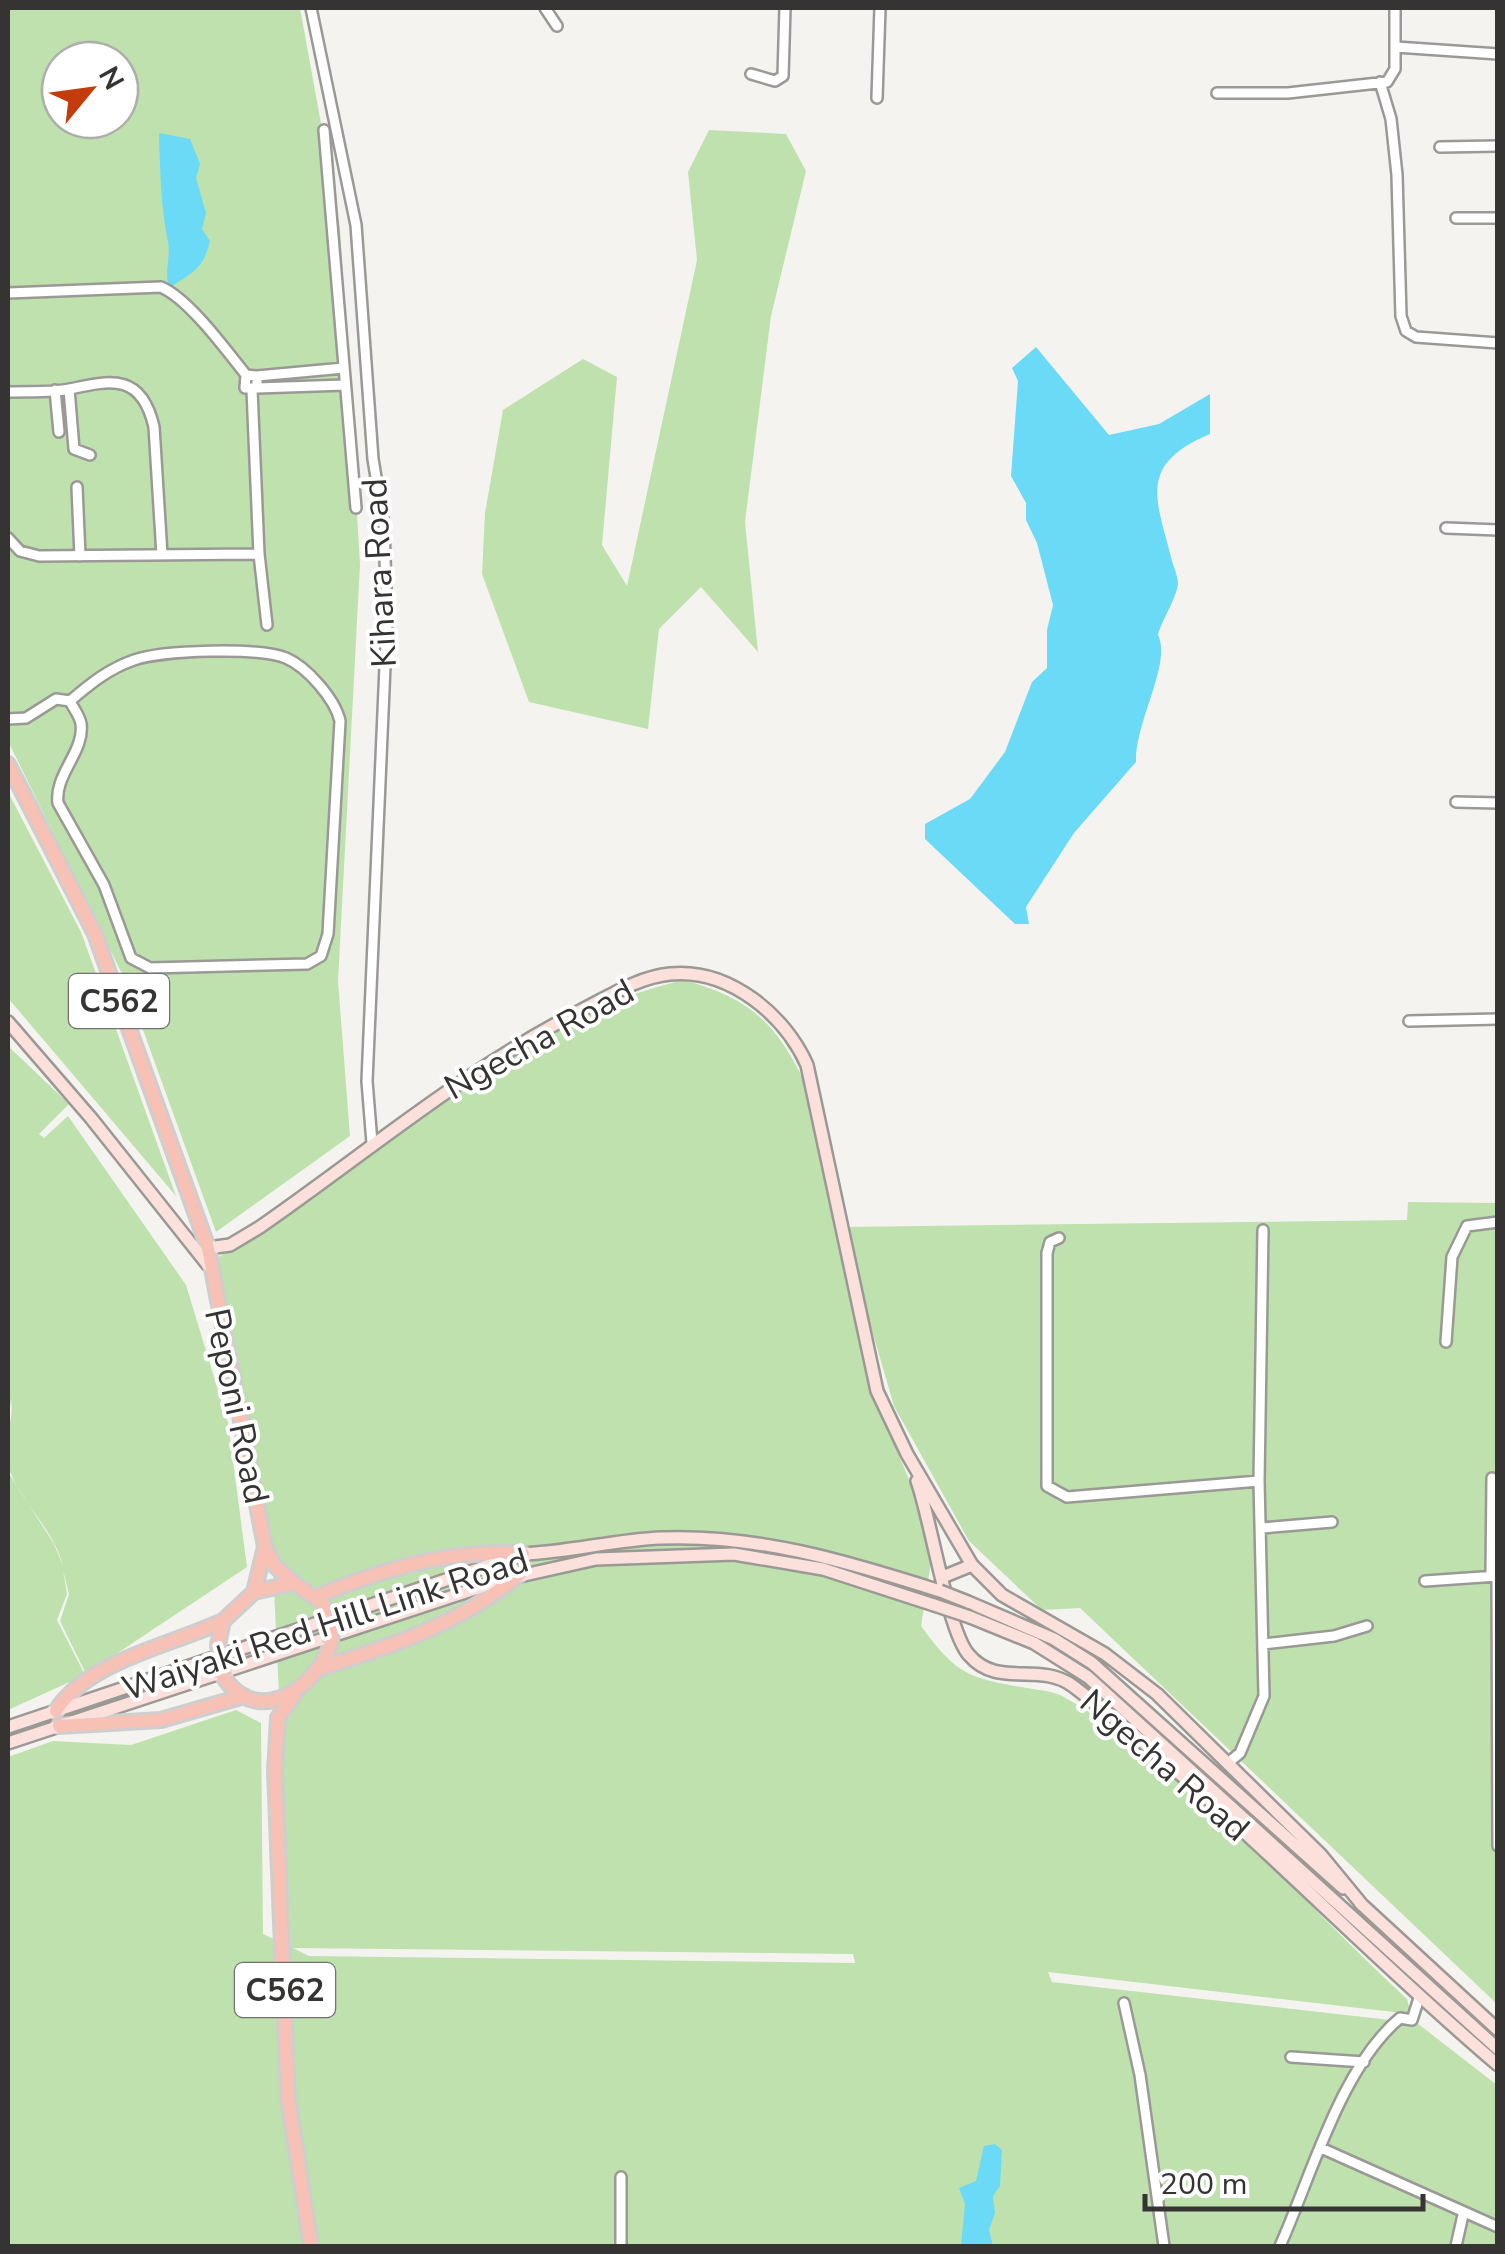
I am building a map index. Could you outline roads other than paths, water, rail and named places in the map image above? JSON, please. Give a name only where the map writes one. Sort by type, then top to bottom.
[{"type":"main road","name":"C562","points":[[8,764],[95,934],[208,1248]]},
{"type":"main road","name":"Ngecha Road","points":[[208,1248],[230,1245],[260,1227],[490,1060],[648,978],[686,974],[748,997],[780,1020],[807,1064],[870,1368],[886,1413],[907,1454],[972,1564],[1002,1595],[1085,1642],[1130,1673],[1322,1854],[1362,1906]]},
{"type":"main road","points":[[8,1022],[91,1118],[208,1265]]},
{"type":"main road","points":[[208,1248],[208,1265]]},
{"type":"main road","name":"Peponi Road","points":[[208,1265],[265,1547],[274,1566],[294,1583]]},
{"type":"main road","name":"Ngecha Road","points":[[907,1454],[944,1576],[958,1638],[977,1663],[1010,1676],[1046,1673],[1071,1685],[1322,1897],[1420,1995],[1498,2065]]},
{"type":"main road","name":"Waiyaki Red Hill Link Road","points":[[8,1727],[523,1554],[617,1541],[727,1540],[836,1560],[940,1591],[1054,1639],[1092,1663],[1362,1906]]},
{"type":"main road","name":"Peponi Road","points":[[254,1592],[265,1547]]},
{"type":"main road","points":[[319,1600],[412,1565],[487,1553],[523,1554]]},
{"type":"main road","name":"Waiyaki Red Hill Link Road","points":[[8,1744],[520,1574],[608,1558],[734,1554],[823,1569],[970,1617],[1034,1643],[1088,1677],[1322,1897]]},
{"type":"main road","points":[[944,1576],[972,1564]]},
{"type":"main road","points":[[321,1668],[442,1628],[488,1600],[520,1574]]},
{"type":"main road","points":[[56,1711],[72,1691],[126,1659],[223,1620],[254,1592],[294,1583],[319,1600],[332,1624],[331,1643],[321,1668],[280,1712],[274,1732]]},
{"type":"main road","points":[[223,1620],[218,1646],[224,1676],[250,1696]]},
{"type":"main road","points":[[58,1726],[161,1720],[250,1696],[294,1695]]},
{"type":"main road","name":"C562","points":[[250,1696],[274,1732],[288,2098],[310,2246]]},
{"type":"main road","points":[[1322,1897],[1498,2049]]},
{"type":"main road","points":[[1362,1906],[1498,2030]]},
{"type":"street","name":"Kihara Road","points":[[311,8],[360,257],[373,458],[384,526],[383,752],[366,1081],[372,1143]]},
{"type":"street","points":[[545,8],[557,26]]},
{"type":"street","points":[[751,74],[775,80],[784,76],[785,8]]},
{"type":"street","points":[[877,98],[880,8]]},
{"type":"street","points":[[1217,93],[1288,93],[1380,82],[1394,76],[1395,8]]},
{"type":"street","points":[[1396,47],[1498,54]]},
{"type":"street","points":[[1380,82],[1394,148],[1401,316],[1406,332],[1416,337],[1498,342]]},
{"type":"street","points":[[324,130],[356,508]]},
{"type":"street","points":[[1440,147],[1498,146]]},
{"type":"street","points":[[1456,218],[1498,218]]},
{"type":"street","points":[[8,293],[160,287],[174,295],[252,376]]},
{"type":"street","points":[[344,368],[252,376],[244,385],[255,389],[345,386]]},
{"type":"street","points":[[8,392],[69,389],[108,381],[136,390],[144,399],[154,427],[162,555]]},
{"type":"street","points":[[69,389],[75,452],[90,455]]},
{"type":"street","points":[[255,389],[259,554],[267,625]]},
{"type":"street","points":[[55,390],[58,432]]},
{"type":"street","points":[[77,487],[80,556]]},
{"type":"street","points":[[1446,528],[1498,530]]},
{"type":"street","points":[[8,538],[25,554],[259,554]]},
{"type":"street","points":[[8,719],[26,718],[56,699],[70,701],[98,677],[150,656],[267,653],[299,666],[335,706],[340,721],[328,934],[321,956],[308,964],[150,968],[131,958],[104,886],[58,803],[58,788],[81,730],[70,701]]},
{"type":"street","points":[[1456,802],[1498,803]]},
{"type":"street","points":[[1410,1021],[1498,1019]]},
{"type":"street","points":[[1446,1342],[1456,1243],[1467,1226],[1498,1222]]},
{"type":"street","points":[[1228,1763],[1240,1753],[1262,1706],[1263,1230]]},
{"type":"street","points":[[1059,1238],[1050,1242],[1047,1253],[1047,1486],[1067,1497],[1260,1481]]},
{"type":"street","points":[[1492,1478],[1498,1846]]},
{"type":"street","points":[[1262,1528],[1332,1522]]},
{"type":"street","points":[[1425,1581],[1494,1576]]},
{"type":"street","points":[[1263,1644],[1334,1636],[1367,1626]]},
{"type":"street","points":[[1412,2020],[1420,1995]]},
{"type":"street","points":[[1124,2003],[1140,2075],[1164,2246]]},
{"type":"street","points":[[1280,2246],[1321,2148],[1364,2062],[1385,2031],[1400,2018],[1412,2020],[1438,2012]]},
{"type":"street","points":[[1291,2057],[1364,2062]]},
{"type":"street","points":[[1321,2148],[1498,2227]]},
{"type":"street","points":[[620,2178],[621,2246]]},
{"type":"street","points":[[1456,2246],[1464,2215]]},
{"type":"water","points":[[159,133],[190,139],[200,164],[196,178],[206,213],[202,229],[210,241],[200,264],[169,288],[169,248]]},
{"type":"water","points":[[1036,347],[1109,435],[1159,424],[1210,394],[1210,434],[1171,458],[1158,486],[1161,520],[1178,584],[1158,635],[1160,661],[1136,762],[1074,833],[1026,907],[1029,924],[1015,924],[925,839],[925,824],[970,799],[1005,752],[1032,682],[1047,668],[1047,630],[1053,605],[1037,543],[1026,520],[1026,503],[1011,476],[1018,381],[1012,368]]},
{"type":"water","points":[[995,2144],[1002,2150],[1000,2186],[993,2196],[995,2213],[989,2230],[993,2246],[961,2246],[965,2204],[959,2188],[976,2181],[984,2146]]}]
